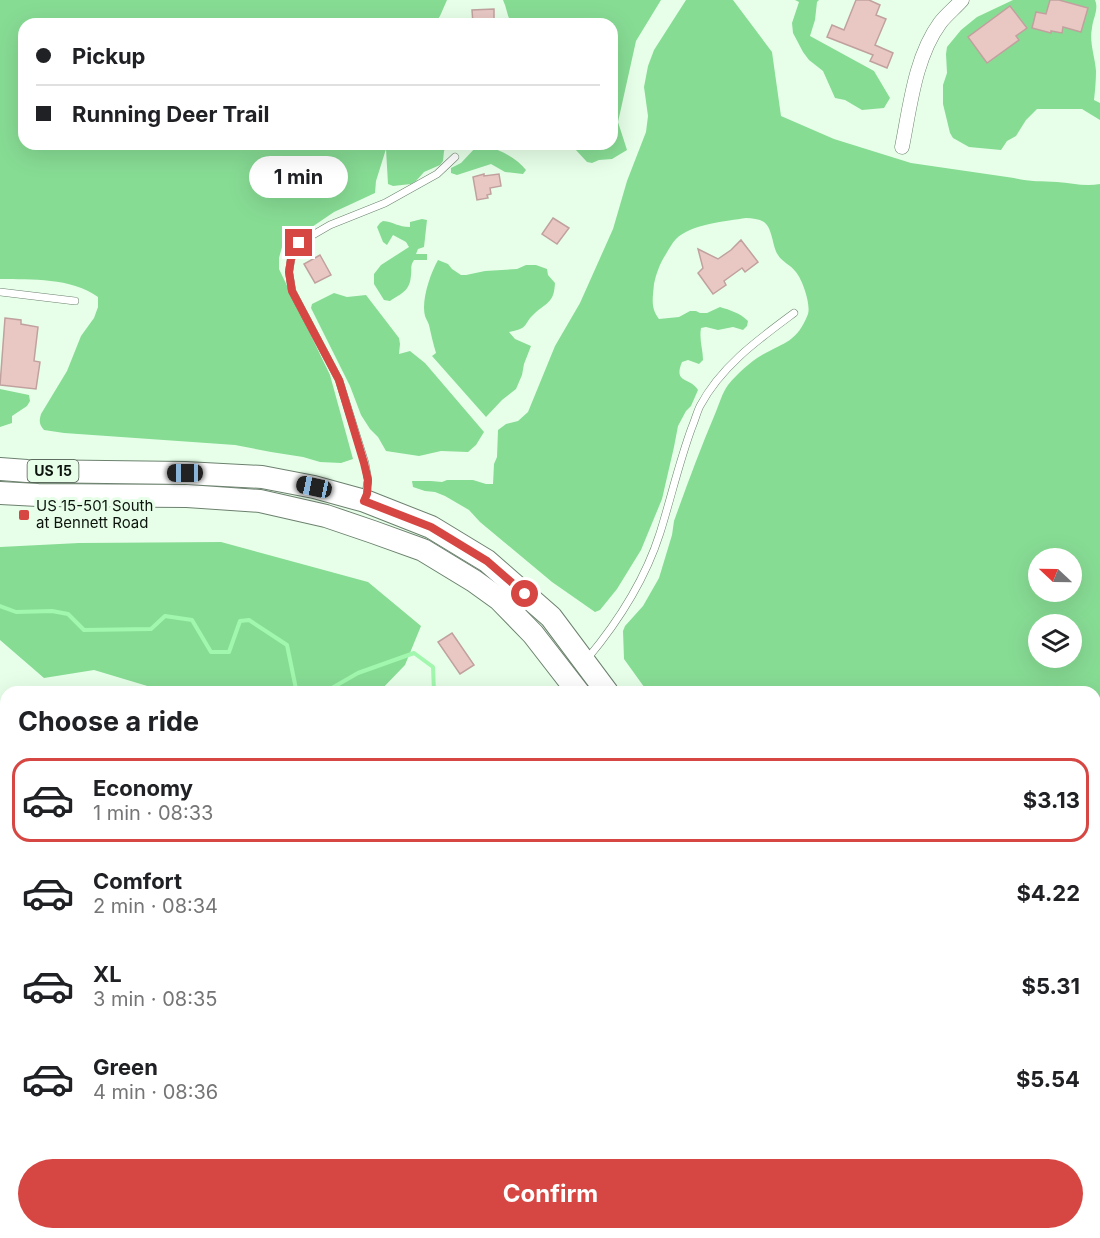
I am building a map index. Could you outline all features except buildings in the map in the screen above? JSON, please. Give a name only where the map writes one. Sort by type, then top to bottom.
[{"type":"highway","name":"US 15","points":[[0,469],[262,477],[314,487],[364,501],[431,527],[487,561],[551,617],[603,686]]},
{"type":"highway","name":"US 15","points":[[0,493],[187,496],[260,501],[326,516],[423,550],[474,581],[499,599],[533,634],[573,686]]},
{"type":"street","points":[[902,147],[914,87],[926,47],[940,22],[962,0]]},
{"type":"lane","points":[[364,501],[368,480],[361,452],[339,380],[292,291],[289,272],[291,259],[299,243],[330,225],[406,191],[437,174],[455,158]]},
{"type":"lane","points":[[0,292],[75,300]]},
{"type":"lane","points":[[585,661],[608,633],[631,598],[646,568],[659,536],[679,464],[700,406],[721,375],[752,345],[794,313]]},
{"type":"green space","points":[[0,0],[447,0],[439,18],[18,18],[18,150],[386,150],[376,181],[375,193],[334,212],[309,229],[288,238],[284,241],[279,258],[279,269],[330,375],[353,459],[341,463],[320,462],[235,445],[44,430],[40,422],[41,414],[67,371],[81,336],[94,318],[98,307],[98,297],[63,283],[0,279]]},
{"type":"green space","points":[[503,0],[661,0],[636,41],[618,122],[618,18],[509,18]]},
{"type":"green space","points":[[686,0],[733,0],[772,52],[781,116],[834,139],[911,163],[1030,181],[1100,184],[1100,686],[643,686],[624,659],[623,631],[643,606],[659,578],[674,521],[724,392],[748,365],[795,336],[809,310],[798,274],[778,255],[767,225],[755,219],[746,218],[709,224],[683,234],[664,257],[657,272],[653,307],[659,319],[679,317],[690,311],[707,313],[720,307],[748,321],[743,330],[733,327],[718,330],[701,328],[703,360],[699,364],[688,360],[682,362],[681,377],[698,390],[678,426],[662,499],[641,550],[617,589],[600,610],[595,612],[552,582],[480,522],[469,510],[445,496],[413,487],[412,481],[473,480],[493,484],[498,430],[506,424],[518,421],[528,412],[555,346],[580,303],[613,229],[627,181],[646,132],[648,116],[644,87],[654,50]]},
{"type":"green space","points":[[795,0],[819,0],[810,36],[874,71],[890,98],[884,108],[862,110],[845,100],[835,98],[823,71],[809,60],[793,33],[792,23],[799,2]]},
{"type":"green space","points":[[1013,0],[1095,0],[1096,10],[1091,39],[1096,71],[1094,100],[1100,103],[1100,120],[1082,109],[1037,109],[1026,120],[1016,136],[1007,141],[1001,150],[969,147],[953,138],[943,104],[943,85],[947,73],[947,47],[961,30],[977,17]]},
{"type":"green space","points":[[618,122],[627,150],[612,159],[587,162],[576,150],[618,150]]},
{"type":"green space","points":[[386,150],[445,150],[440,165],[424,172],[416,181],[411,184],[393,186],[388,184]]},
{"type":"green space","points":[[473,150],[497,150],[517,161],[526,170],[523,174],[505,172],[491,164],[457,175],[451,173],[451,168],[461,163]]},
{"type":"green space","points":[[427,220],[424,247],[418,249],[416,254],[427,254],[427,260],[414,260],[407,288],[390,301],[384,300],[374,284],[374,274],[381,265],[409,247],[406,242],[393,235],[387,245],[383,242],[377,227],[383,221],[410,227],[410,222]]},
{"type":"green space","points":[[438,260],[448,264],[461,275],[536,265],[547,269],[548,275],[555,283],[550,301],[523,327],[509,332],[515,339],[531,346],[516,389],[486,417],[432,356],[436,353],[425,316],[424,303],[429,280]]},
{"type":"green space","points":[[334,293],[347,297],[366,295],[399,338],[399,354],[410,351],[425,363],[484,432],[476,445],[468,452],[441,451],[419,456],[386,451],[361,415],[350,386],[311,308],[312,304]]},
{"type":"green space","points":[[0,389],[29,395],[30,401],[27,406],[12,416],[12,423],[0,427]]},
{"type":"green space","points":[[221,542],[368,582],[421,626],[405,665],[385,686],[147,686],[94,670],[44,678],[0,640],[0,547],[79,543]]},
{"type":"waterway","points":[[0,606],[16,612],[52,611],[68,614],[84,630],[151,629],[165,616],[192,620],[211,652],[229,652],[240,621],[249,620],[287,645],[295,686]]},
{"type":"waterway","points":[[335,686],[358,673],[414,653],[433,667],[434,686]]},
{"type":"place","name":"US 15-501 South at Bennett Road","points":[[24,515]]},
{"type":"route","points":[[299,243],[291,259],[289,272],[292,291],[339,380],[368,480],[364,501],[431,527],[487,561],[525,594]]}]
